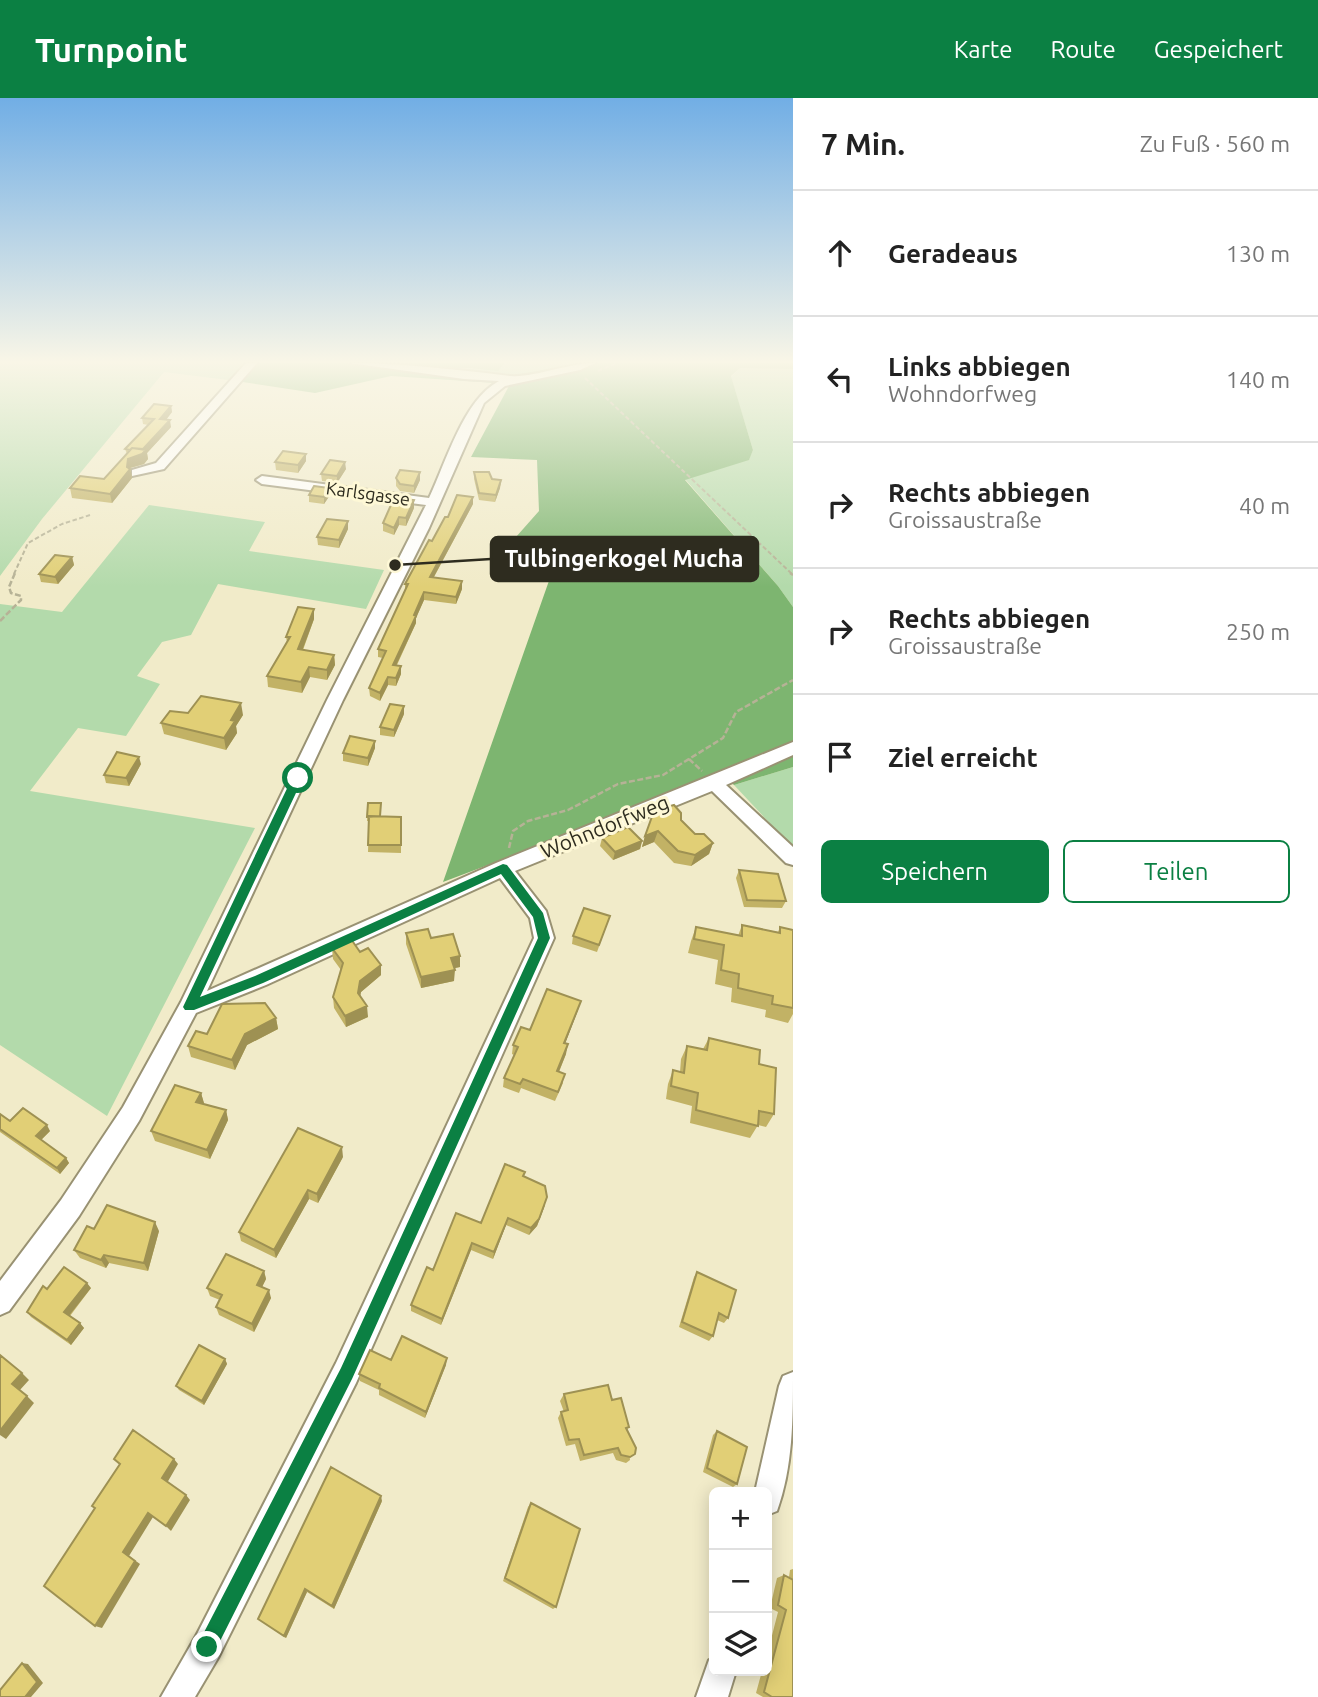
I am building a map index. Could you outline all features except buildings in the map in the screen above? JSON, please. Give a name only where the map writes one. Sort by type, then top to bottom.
[{"type":"street","points":[[136,473],[160,466],[185,438]]},
{"type":"street","points":[[0,1301],[70,1208],[131,1114],[189,1007],[335,700],[434,502],[462,438]]},
{"type":"street","name":"Karlsgasse","points":[[262,480],[434,502]]},
{"type":"street","name":"Wohndorfweg","points":[[189,1007],[259,979],[503,868],[714,783],[793,748]]},
{"type":"street","points":[[714,783],[793,858]]},
{"type":"street","points":[[177,1697],[207,1647],[346,1373],[544,938],[539,916],[503,868]]},
{"type":"street","points":[[770,1487],[793,1386]]},
{"type":"street","points":[[712,1697],[718,1676]]},
{"type":"path","points":[[647,438],[793,576]]},
{"type":"path","points":[[0,621],[21,600],[22,596],[11,593],[9,587],[28,543],[62,524],[90,516]]},
{"type":"path","points":[[503,868],[513,831],[528,821],[568,810],[618,783],[663,775],[723,738],[736,712],[793,680]]},
{"type":"green space","points":[[0,438],[110,438],[42,519],[0,576]]},
{"type":"green space","points":[[481,438],[749,438],[753,450],[749,460],[685,480],[778,586],[793,607],[793,767],[734,785],[725,776],[443,882],[557,558],[507,547],[539,511],[537,460],[471,457]]},
{"type":"green space","points":[[749,438],[793,438],[793,607],[685,479],[749,459],[753,450]]},
{"type":"green space","points":[[149,505],[265,522],[249,551],[384,570],[366,609],[218,584],[191,635],[162,642],[137,676],[160,684],[126,736],[78,728],[30,791],[255,828],[107,1116],[0,1045],[0,604],[62,612]]},
{"type":"green space","points":[[793,767],[793,848],[734,785]]},
{"type":"place","name":"Tulbingerkogel Mucha","points":[[395,565]]},
{"type":"route","points":[[207,1647],[346,1373],[544,938],[539,916],[503,868],[259,979],[189,1007],[298,778]]}]
